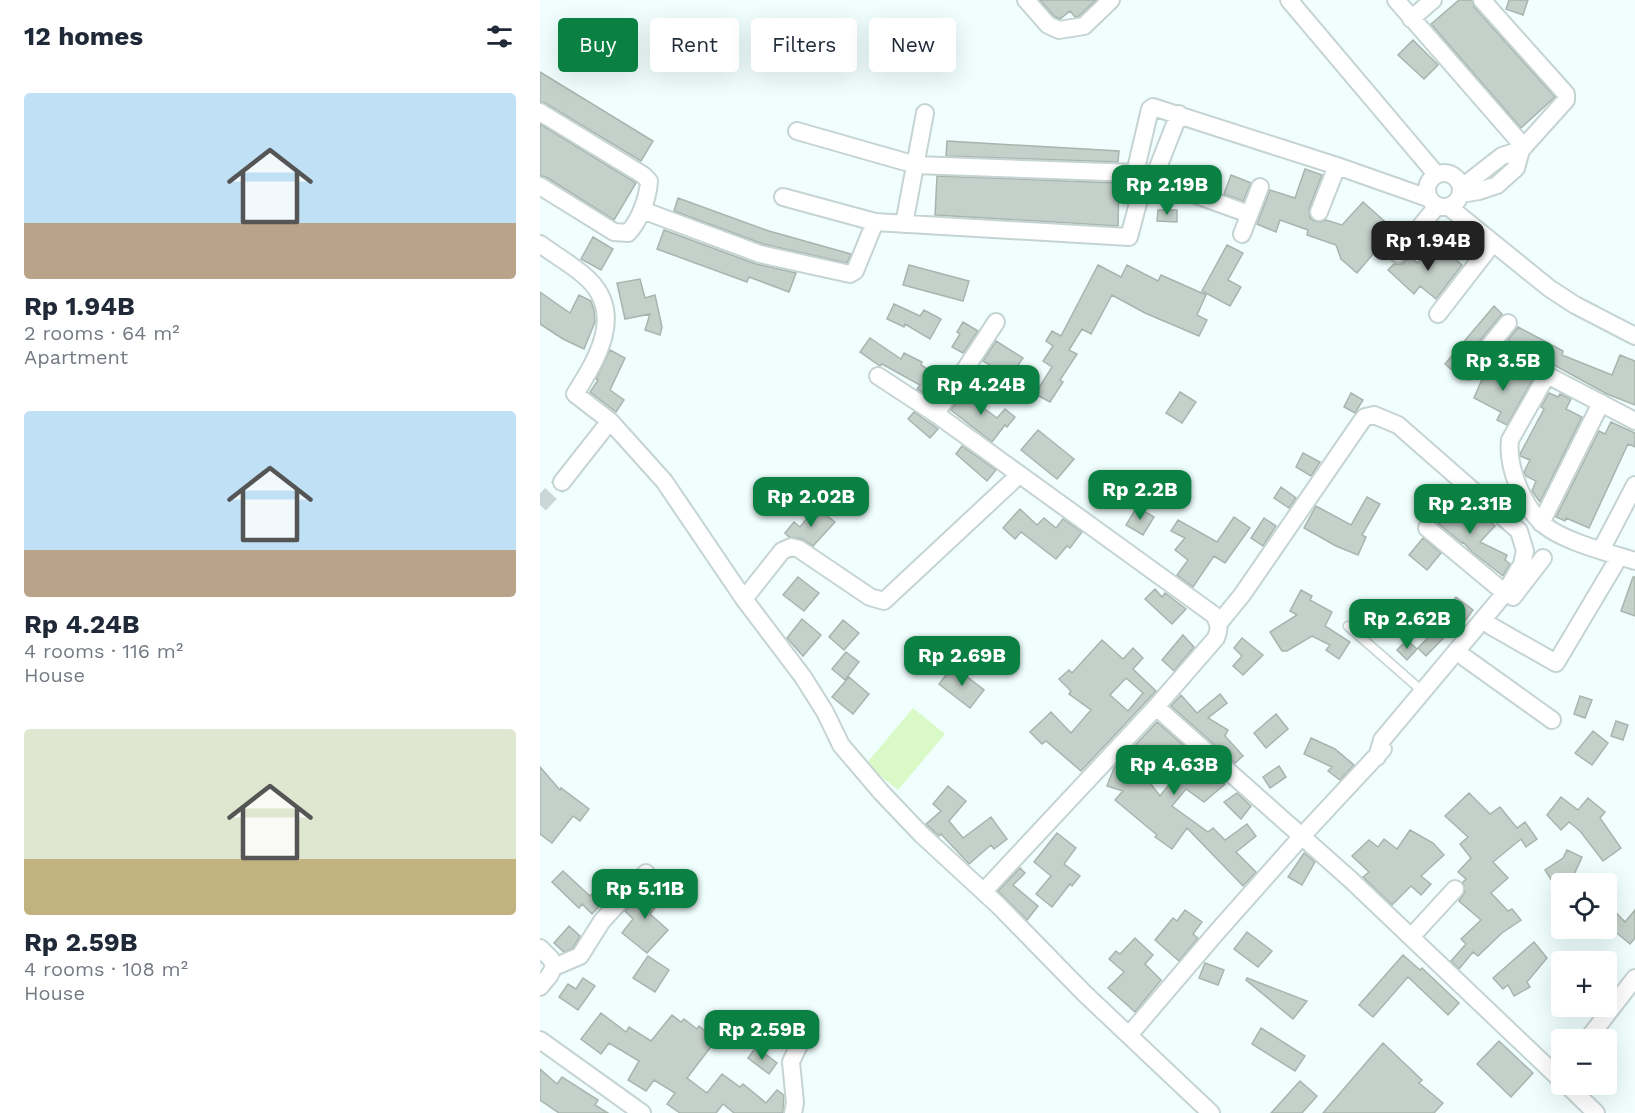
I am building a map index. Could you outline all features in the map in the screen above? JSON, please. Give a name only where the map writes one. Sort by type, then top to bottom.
[{"type":"street","points":[[1026,0],[1048,26],[1059,30],[1084,26],[1109,1]]},
{"type":"street","points":[[1288,0],[1436,174]]},
{"type":"street","points":[[1396,0],[1522,149]]},
{"type":"street","points":[[1411,19],[1433,0]]},
{"type":"street","points":[[1461,191],[1479,191],[1497,186],[1516,168],[1522,149],[1565,103],[1566,97],[1489,3]]},
{"type":"street","points":[[1135,173],[1150,109],[1153,107],[1179,114],[1337,166],[1438,204],[1493,243],[1549,288],[1575,305],[1635,336]]},
{"type":"street","points":[[540,112],[643,175],[649,181],[642,210],[634,227],[628,233],[614,232],[540,186]]},
{"type":"street","points":[[904,224],[925,113]]},
{"type":"street","points":[[783,197],[875,222],[1129,237],[1147,186],[1179,114]]},
{"type":"street","points":[[797,131],[916,165],[1135,173],[1147,186],[1249,214]]},
{"type":"street","points":[[1319,212],[1337,166]]},
{"type":"street","points":[[1436,174],[1450,174],[1455,177],[1461,191],[1455,204],[1438,204],[1427,187],[1429,181],[1436,174]]},
{"type":"street","points":[[1242,234],[1260,187]]},
{"type":"street","points":[[1398,254],[1438,204]]},
{"type":"street","points":[[642,210],[760,254],[850,274],[855,270],[875,222]]},
{"type":"street","points":[[1438,314],[1493,243]]},
{"type":"street","points":[[540,244],[588,279],[602,298],[606,309],[607,322],[603,339],[595,359],[575,394],[610,421],[664,481],[744,599],[803,677],[825,712],[841,745],[922,835],[984,891],[1084,993],[1211,1113]]},
{"type":"street","points":[[936,414],[996,322]]},
{"type":"street","points":[[1469,371],[1508,323]]},
{"type":"street","points":[[1493,343],[1547,375],[1635,421]]},
{"type":"street","points":[[1547,375],[1510,440],[1509,450],[1513,475],[1520,491],[1541,523],[1554,531],[1635,561]]},
{"type":"street","points":[[878,376],[936,414],[1214,615],[1219,623],[1216,638],[1156,707],[984,891]]},
{"type":"street","points":[[1541,523],[1601,403]]},
{"type":"street","points":[[1219,623],[1242,595],[1365,417],[1374,415],[1398,425],[1519,531],[1525,552],[1522,564],[1505,593],[1421,690],[1382,740],[1377,757]]},
{"type":"street","points":[[562,482],[610,421]]},
{"type":"street","points":[[744,599],[782,551],[791,547],[799,549],[870,597],[884,601],[1019,476]]},
{"type":"street","points":[[1601,550],[1635,485]]},
{"type":"street","points":[[1427,528],[1505,593]]},
{"type":"street","points":[[1129,1035],[1216,933],[1302,836],[1377,757],[1491,626],[1543,558]]},
{"type":"street","points":[[1491,626],[1556,663],[1615,564]]},
{"type":"street","points":[[1464,657],[1551,720]]},
{"type":"street","points":[[1156,707],[1302,836],[1551,1068]]},
{"type":"street","points":[[540,987],[554,967],[580,956],[602,921],[646,873]]},
{"type":"street","points":[[1411,937],[1455,889]]},
{"type":"street","points":[[540,948],[551,959],[554,967]]},
{"type":"street","points":[[1596,1029],[1635,978]]},
{"type":"street","points":[[793,1113],[795,1103],[790,1062],[804,1034]]},
{"type":"street","points":[[540,1040],[642,1113]]},
{"type":"street","points":[[1578,1095],[1596,1113]]},
{"type":"lane","points":[[1348,626],[1421,690]]},
{"type":"green space","points":[[913,708],[945,734],[898,790],[866,764]]},
{"type":"building","points":[[1040,0],[1096,0],[1079,16],[1075,17],[1070,11],[1060,19],[1054,16]]},
{"type":"building","points":[[1459,0],[1472,0],[1474,7],[1555,97],[1521,128],[1431,24]]},
{"type":"building","points":[[1509,0],[1528,0],[1523,15],[1506,9]]},
{"type":"building","points":[[1413,40],[1438,65],[1424,79],[1398,55]]},
{"type":"building","points":[[540,72],[653,141],[641,161],[540,102]]},
{"type":"building","points":[[540,124],[636,183],[614,220],[546,177],[540,176]]},
{"type":"building","points":[[947,141],[1119,151],[1118,162],[946,156]]},
{"type":"building","points":[[1305,169],[1322,175],[1309,209],[1310,218],[1315,221],[1326,220],[1342,225],[1363,202],[1391,227],[1375,244],[1379,247],[1357,273],[1341,259],[1336,245],[1307,235],[1308,230],[1280,220],[1276,232],[1257,224],[1270,190],[1295,198]]},
{"type":"building","points":[[1231,175],[1251,183],[1243,201],[1224,194]]},
{"type":"building","points":[[937,176],[1119,183],[1118,226],[935,215]]},
{"type":"building","points":[[678,198],[769,231],[851,254],[847,263],[763,244],[674,211]]},
{"type":"building","points":[[1158,210],[1177,210],[1177,222],[1157,221]]},
{"type":"building","points":[[664,230],[756,264],[796,273],[789,292],[749,277],[747,282],[657,249]]},
{"type":"building","points":[[593,237],[613,249],[601,270],[581,259]]},
{"type":"building","points":[[1438,244],[1462,265],[1436,299],[1420,286],[1414,294],[1388,270],[1394,264],[1402,264],[1410,256],[1417,263]]},
{"type":"building","points":[[1227,245],[1243,253],[1228,280],[1241,287],[1230,306],[1202,291]]},
{"type":"building","points":[[909,265],[969,281],[963,301],[903,285]]},
{"type":"building","points":[[1098,265],[1121,277],[1127,265],[1158,281],[1161,275],[1206,295],[1197,315],[1207,320],[1199,336],[1145,313],[1112,295],[1091,334],[1082,329],[1069,350],[1077,354],[1060,380],[1063,382],[1050,402],[1035,394],[1052,367],[1043,361],[1053,346],[1046,341],[1052,331],[1061,336]]},
{"type":"building","points":[[640,279],[645,298],[655,295],[662,327],[660,335],[645,330],[650,314],[625,319],[617,283]]},
{"type":"building","points":[[540,292],[570,313],[579,295],[591,301],[595,322],[584,349],[540,324]]},
{"type":"building","points":[[894,304],[920,316],[924,310],[941,319],[930,339],[905,324],[904,327],[887,319]]},
{"type":"building","points":[[1494,306],[1502,314],[1454,372],[1445,364]]},
{"type":"building","points":[[963,322],[978,331],[963,353],[952,347],[960,334],[957,332]]},
{"type":"building","points":[[1518,327],[1563,351],[1562,355],[1612,375],[1620,355],[1635,361],[1635,405],[1607,394],[1508,340]]},
{"type":"building","points":[[870,338],[901,359],[904,353],[922,362],[921,365],[938,376],[941,371],[948,376],[933,399],[917,389],[920,385],[882,364],[880,366],[860,352]]},
{"type":"building","points":[[996,341],[1023,358],[1010,377],[983,361]]},
{"type":"building","points":[[610,350],[625,358],[610,390],[624,400],[616,412],[590,392],[598,380],[596,379]]},
{"type":"building","points":[[1491,368],[1511,377],[1515,368],[1533,379],[1507,425],[1497,420],[1501,412],[1474,398],[1483,377],[1486,379]]},
{"type":"building","points":[[965,388],[981,398],[977,403],[997,418],[1005,409],[1015,417],[1007,427],[1005,425],[992,442],[951,410]]},
{"type":"building","points":[[1180,392],[1196,402],[1182,423],[1166,413]]},
{"type":"building","points":[[1351,393],[1363,400],[1355,413],[1344,407]]},
{"type":"building","points":[[1549,393],[1558,397],[1560,394],[1571,399],[1566,409],[1582,417],[1540,502],[1532,491],[1536,481],[1526,476],[1524,472],[1530,460],[1520,454],[1544,409],[1541,407]]},
{"type":"building","points":[[914,412],[938,429],[930,438],[908,419]]},
{"type":"building","points":[[1611,422],[1635,433],[1635,447],[1628,444],[1589,528],[1566,518],[1565,521],[1556,517],[1599,431],[1605,434]]},
{"type":"building","points":[[1038,430],[1074,459],[1057,479],[1021,450]]},
{"type":"building","points":[[962,446],[996,470],[987,481],[956,454]]},
{"type":"building","points":[[1303,453],[1320,462],[1311,476],[1296,467]]},
{"type":"building","points":[[1281,487],[1296,498],[1289,508],[1274,498]]},
{"type":"building","points":[[1367,497],[1380,504],[1362,535],[1366,537],[1358,555],[1304,528],[1316,506],[1351,525]]},
{"type":"building","points":[[1433,499],[1458,521],[1459,519],[1466,525],[1480,511],[1495,526],[1480,542],[1507,555],[1505,560],[1510,564],[1503,576],[1434,520],[1421,518],[1429,510],[1425,507]]},
{"type":"building","points":[[816,507],[835,522],[813,546],[802,539],[789,537],[785,533],[794,522],[800,527]]},
{"type":"building","points":[[1137,507],[1154,517],[1143,535],[1126,525]]},
{"type":"building","points":[[1020,509],[1037,525],[1044,518],[1056,528],[1063,519],[1082,532],[1070,548],[1067,546],[1056,559],[1021,532],[1015,539],[1003,528]]},
{"type":"building","points":[[1234,517],[1250,528],[1225,563],[1214,556],[1193,587],[1177,575],[1188,560],[1175,550],[1185,538],[1171,531],[1178,520],[1217,542]]},
{"type":"building","points":[[1264,518],[1276,526],[1263,546],[1251,538]]},
{"type":"building","points":[[1423,538],[1441,553],[1427,570],[1409,555]]},
{"type":"building","points":[[798,577],[819,593],[804,611],[783,595]]},
{"type":"building","points":[[1633,577],[1635,577],[1635,616],[1621,611]]},
{"type":"building","points":[[1155,589],[1162,597],[1165,593],[1186,609],[1172,624],[1145,599]]},
{"type":"building","points":[[1301,590],[1312,596],[1310,600],[1332,612],[1325,626],[1350,642],[1339,659],[1326,650],[1330,645],[1312,636],[1287,651],[1282,651],[1270,632],[1297,615],[1290,611]]},
{"type":"building","points":[[1456,597],[1473,610],[1460,628],[1456,625],[1426,656],[1418,648],[1447,618],[1442,615]]},
{"type":"building","points":[[802,619],[821,635],[803,656],[787,638]]},
{"type":"building","points":[[843,620],[859,633],[844,650],[829,637]]},
{"type":"building","points":[[1183,635],[1194,647],[1174,671],[1162,660]]},
{"type":"building","points":[[1242,638],[1263,655],[1243,675],[1233,666],[1242,656],[1234,648]]},
{"type":"building","points":[[1102,640],[1123,659],[1133,648],[1143,658],[1133,669],[1156,691],[1081,771],[1046,741],[1042,744],[1030,732],[1051,712],[1071,733],[1091,710],[1069,694],[1071,691],[1059,679],[1069,670],[1072,673]],"holes":[[[1126,678],[1143,693],[1128,711],[1110,695]]]},
{"type":"building","points":[[1407,640],[1417,649],[1407,660],[1397,650]]},
{"type":"building","points":[[846,652],[859,662],[845,680],[832,669]]},
{"type":"building","points":[[953,666],[984,690],[970,708],[939,684]]},
{"type":"building","points":[[849,677],[869,694],[853,714],[832,697]]},
{"type":"building","points":[[1220,694],[1227,703],[1208,718],[1228,730],[1225,736],[1243,756],[1235,763],[1171,706],[1181,695],[1197,713]]},
{"type":"building","points":[[1580,696],[1592,700],[1585,718],[1574,714]]},
{"type":"building","points":[[1276,714],[1288,729],[1266,748],[1254,733]]},
{"type":"building","points":[[1616,721],[1628,725],[1623,740],[1611,736]]},
{"type":"building","points":[[1157,722],[1209,768],[1204,777],[1225,784],[1204,802],[1186,789],[1172,806],[1208,832],[1213,828],[1225,840],[1247,824],[1256,836],[1236,852],[1256,872],[1243,886],[1187,828],[1172,849],[1155,837],[1157,835],[1115,800],[1123,791],[1107,786],[1114,768]],"holes":[[[1154,749],[1180,771],[1160,796],[1137,766]]]},
{"type":"building","points":[[1593,731],[1608,743],[1592,765],[1575,753]]},
{"type":"building","points":[[1311,738],[1335,749],[1354,765],[1340,780],[1328,771],[1332,767],[1304,754]]},
{"type":"building","points":[[1279,766],[1286,777],[1270,788],[1263,777]]},
{"type":"building","points":[[540,767],[560,790],[561,788],[589,809],[580,821],[573,816],[552,843],[540,834]]},
{"type":"building","points":[[948,786],[966,801],[949,821],[963,838],[991,817],[1007,839],[994,849],[991,845],[969,864],[941,834],[939,836],[926,824],[941,811],[933,804]]},
{"type":"building","points":[[1237,793],[1251,806],[1241,819],[1224,802]]},
{"type":"building","points":[[1469,793],[1490,814],[1500,807],[1517,828],[1525,822],[1537,839],[1526,847],[1521,839],[1493,862],[1508,878],[1491,893],[1508,911],[1512,909],[1521,920],[1502,933],[1478,956],[1473,952],[1459,969],[1451,961],[1466,944],[1461,939],[1481,920],[1459,901],[1465,892],[1463,882],[1466,879],[1458,872],[1471,858],[1460,844],[1468,837],[1445,816]]},
{"type":"building","points":[[1561,797],[1578,810],[1588,798],[1605,812],[1600,818],[1621,848],[1603,861],[1580,831],[1569,822],[1561,830],[1547,815]]},
{"type":"building","points":[[1410,830],[1433,843],[1444,855],[1421,876],[1431,884],[1421,895],[1411,886],[1392,905],[1363,877],[1369,872],[1352,856],[1369,840],[1378,847],[1384,839],[1397,849]]},
{"type":"building","points":[[1057,833],[1076,848],[1064,864],[1080,876],[1072,886],[1070,884],[1052,907],[1036,894],[1051,876],[1034,862]]},
{"type":"building","points":[[1567,850],[1582,857],[1575,873],[1551,873],[1551,880],[1545,870],[1563,858]]},
{"type":"building","points":[[1304,853],[1315,862],[1302,885],[1288,877]]},
{"type":"building","points":[[1020,868],[1025,873],[1013,885],[1038,906],[1027,920],[998,891]]},
{"type":"building","points":[[563,871],[590,896],[595,891],[605,900],[592,914],[582,904],[579,908],[552,882]]},
{"type":"building","points":[[649,885],[664,897],[650,914],[668,930],[647,953],[622,933],[633,919],[625,911]]},
{"type":"building","points":[[1185,910],[1202,922],[1193,934],[1198,938],[1179,961],[1155,940],[1173,918],[1177,921]]},
{"type":"building","points":[[1635,910],[1635,938],[1630,944],[1617,933],[1617,914],[1625,922]]},
{"type":"building","points":[[569,926],[580,936],[573,948],[564,952],[554,943]]},
{"type":"building","points":[[1247,932],[1272,951],[1258,967],[1234,949]]},
{"type":"building","points":[[1135,938],[1153,955],[1145,964],[1161,980],[1135,1012],[1108,988],[1124,972],[1109,959],[1116,951],[1120,954]]},
{"type":"building","points":[[1534,942],[1547,958],[1527,982],[1530,987],[1514,996],[1508,985],[1503,989],[1493,978]]},
{"type":"building","points":[[1403,955],[1420,970],[1422,968],[1459,1003],[1448,1015],[1408,977],[1373,1017],[1359,1005]]},
{"type":"building","points":[[648,956],[669,970],[655,992],[633,978]]},
{"type":"building","points":[[1205,963],[1224,970],[1218,985],[1199,978]]},
{"type":"building","points":[[583,978],[595,986],[578,1010],[559,997],[568,984],[576,989]]},
{"type":"building","points":[[1247,978],[1307,1001],[1293,1019],[1246,980]]},
{"type":"building","points":[[601,1013],[626,1032],[629,1027],[651,1041],[672,1015],[681,1022],[684,1019],[697,1029],[699,1026],[716,1040],[687,1078],[707,1093],[722,1074],[740,1087],[743,1084],[766,1103],[777,1090],[784,1095],[783,1113],[734,1113],[723,1104],[716,1113],[680,1113],[667,1104],[675,1093],[654,1080],[646,1091],[628,1080],[639,1061],[609,1043],[601,1054],[581,1039]]},
{"type":"building","points":[[1261,1028],[1305,1056],[1295,1071],[1252,1044]]},
{"type":"building","points":[[1499,1041],[1533,1073],[1511,1097],[1477,1064]]},
{"type":"building","points":[[1383,1043],[1422,1080],[1419,1083],[1443,1103],[1434,1113],[1323,1113]]},
{"type":"building","points":[[756,1047],[777,1063],[769,1074],[748,1058]]},
{"type":"building","points":[[540,1069],[557,1084],[562,1077],[598,1100],[595,1105],[608,1113],[559,1113],[540,1100]]},
{"type":"building","points":[[1300,1081],[1317,1096],[1302,1113],[1271,1113]]},
{"type":"tunnel","points":[[540,505],[562,482]]}]
